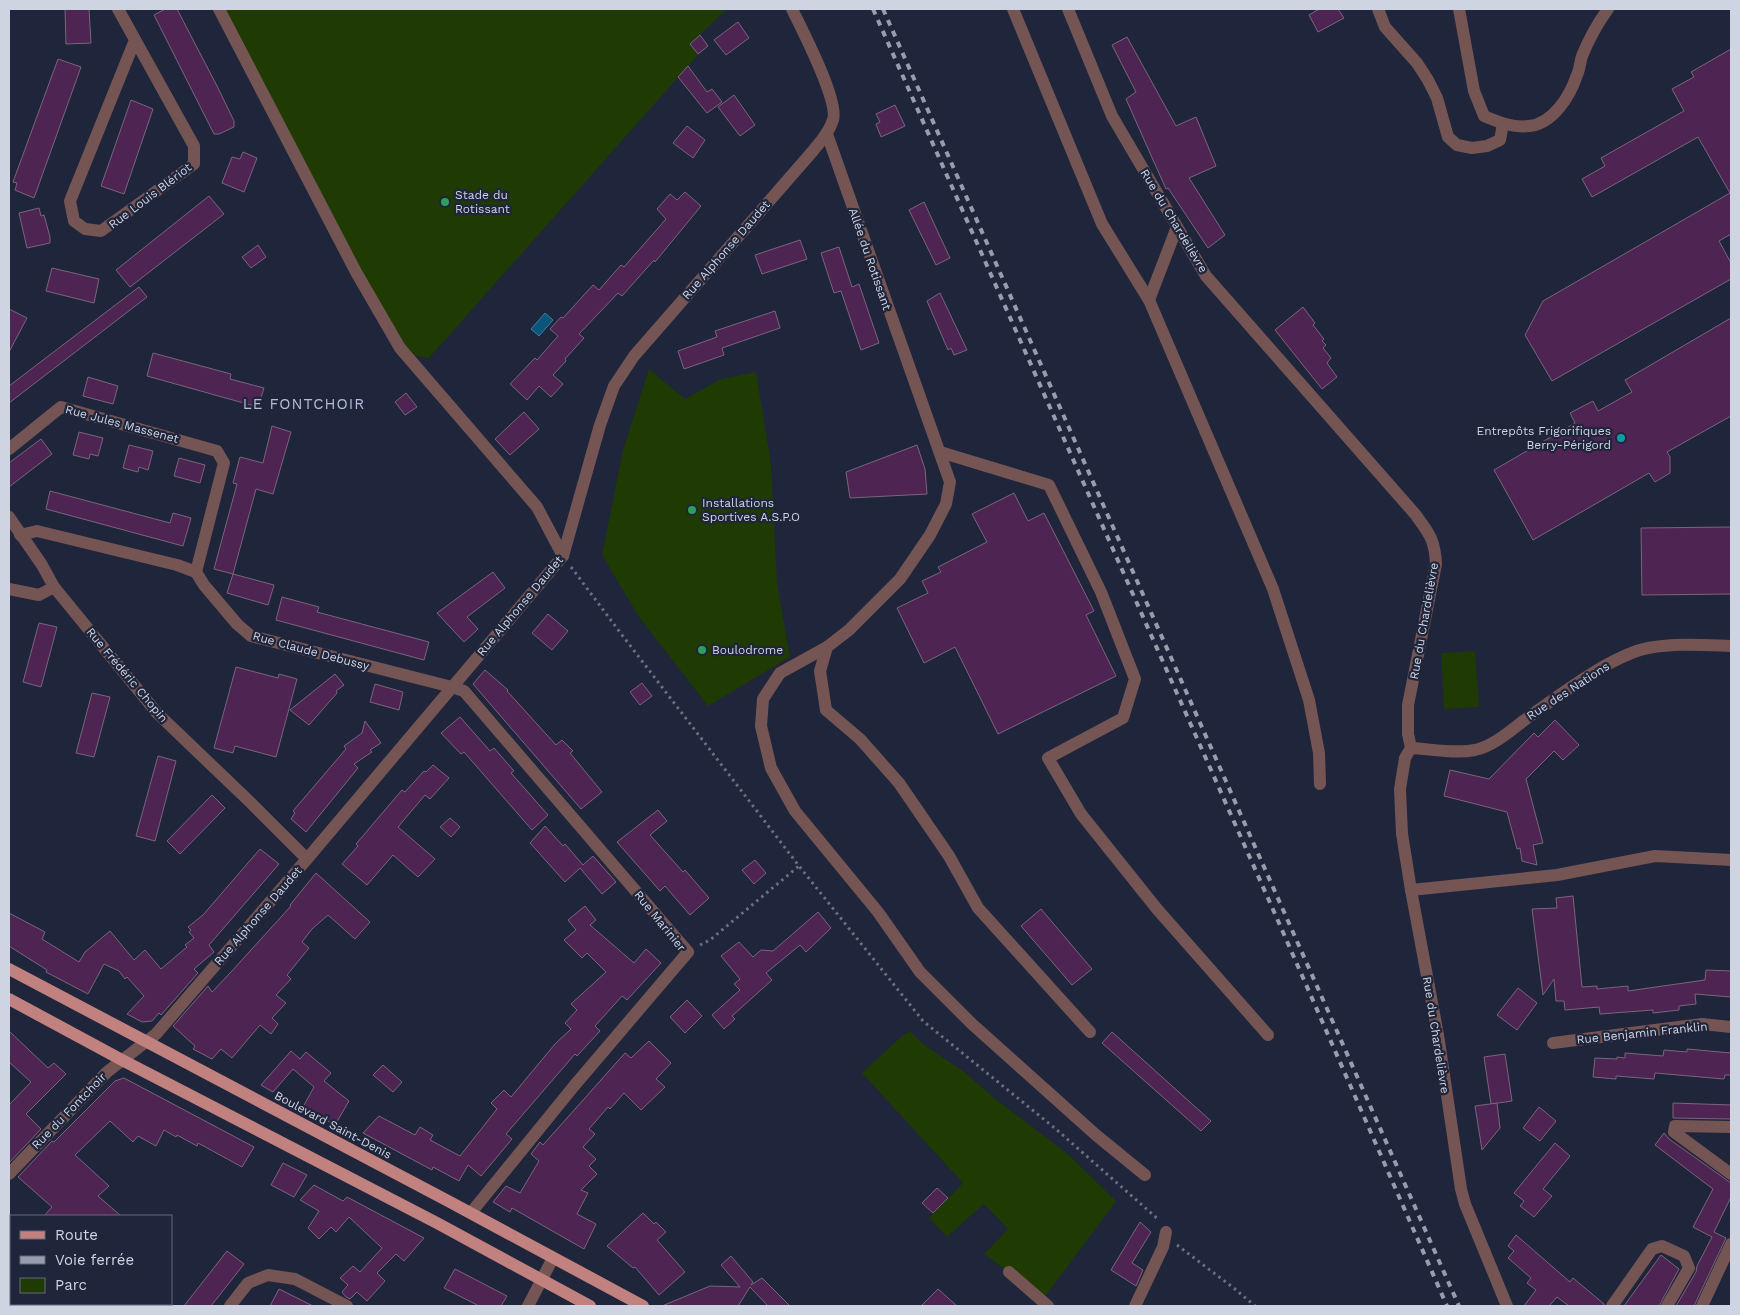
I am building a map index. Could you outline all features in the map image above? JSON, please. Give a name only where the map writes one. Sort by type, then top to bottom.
[{"type":"main road","name":"Boulevard Saint-Denis","points":[[9,969],[643,1306]]},
{"type":"main road","points":[[9,999],[122,1060],[437,1223],[590,1306]]},
{"type":"street","name":"Rue Louis Blériot","points":[[118,9],[194,146],[194,164],[102,231],[85,229],[74,221],[70,201],[135,40]]},
{"type":"street","points":[[219,9],[356,272],[400,348],[537,507],[563,556]]},
{"type":"street","name":"Rue Alphonse Daudet","points":[[133,1052],[156,1034],[307,859],[563,556],[600,425],[614,386],[634,356],[827,134],[834,118],[830,95],[792,9]]},
{"type":"street","points":[[1012,9],[1102,224],[1149,300],[1273,589],[1309,700],[1319,753],[1320,784]]},
{"type":"street","name":"Rue du Chardelièvre","points":[[1068,9],[1112,116],[1206,276],[1415,514],[1431,536],[1435,546],[1436,564],[1408,705],[1407,726],[1411,748],[1405,758],[1400,789],[1402,834],[1438,1035],[1461,1189],[1465,1204],[1507,1306]]},
{"type":"street","points":[[1378,9],[1384,27],[1417,63],[1428,80],[1437,98],[1448,136],[1457,145],[1472,148],[1487,146],[1500,140],[1503,124]]},
{"type":"street","points":[[1459,9],[1474,91],[1484,116],[1503,124],[1529,126],[1542,122],[1555,113],[1566,98],[1578,75],[1581,59],[1597,24],[1608,9]]},
{"type":"street","name":"Allée du Rotissant","points":[[827,134],[950,482],[946,504],[930,535],[900,579],[849,630],[827,647],[780,674],[763,699],[761,726],[771,768],[796,811],[878,912],[920,972],[972,1024],[1145,1175]]},
{"type":"street","points":[[1149,300],[1177,227]]},
{"type":"street","name":"Rue Jules Massenet","points":[[9,448],[61,407],[217,451],[224,463],[196,572]]},
{"type":"street","points":[[940,452],[1049,485],[1101,592],[1135,679],[1123,718],[1048,758],[1080,814],[1157,908],[1268,1035]]},
{"type":"street","name":"Rue Frédéric Chopin","points":[[9,517],[42,565],[54,587],[157,714],[307,859]]},
{"type":"street","points":[[20,535],[37,530],[196,572]]},
{"type":"street","name":"Rue Claude Debussy","points":[[196,572],[204,585],[237,624],[251,636],[452,687]]},
{"type":"street","points":[[9,589],[39,595],[54,587]]},
{"type":"street","name":"Rue des Nations","points":[[1411,748],[1474,750],[1485,747],[1549,702],[1615,661],[1645,649],[1682,644],[1731,646]]},
{"type":"street","points":[[827,647],[820,671],[826,710],[860,739],[899,784],[949,856],[978,908],[1090,1032]]},
{"type":"street","name":"Rue Marinier","points":[[452,687],[464,691],[688,952],[474,1209]]},
{"type":"street","points":[[1411,890],[1557,875],[1655,856],[1731,860]]},
{"type":"street","name":"Rue Benjamin Franklin","points":[[1553,1043],[1702,1024],[1731,1027]]},
{"type":"street","name":"Rue du Fontchoir","points":[[9,1174],[107,1072],[133,1052]]},
{"type":"street","points":[[1731,1127],[1676,1126],[1674,1132],[1731,1174]]},
{"type":"street","points":[[1135,1306],[1163,1247],[1166,1232]]},
{"type":"street","points":[[1702,1306],[1731,1244]]},
{"type":"street","points":[[1612,1306],[1652,1249],[1662,1246],[1684,1256],[1689,1268],[1667,1306]]},
{"type":"street","points":[[528,1306],[553,1258]]},
{"type":"street","points":[[1009,1272],[1048,1306]]},
{"type":"street","points":[[230,1306],[248,1284],[268,1275],[295,1279],[347,1306]]},
{"type":"path","points":[[688,952],[710,940],[799,866]]},
{"type":"green space","name":"Stade du Rotissant","points":[[224,9],[727,9],[690,44],[698,55],[429,358],[416,356],[408,352],[372,293]]},
{"type":"green space","name":"Installations Sportives A.S.P.O","points":[[649,369],[685,399],[721,379],[756,372],[771,464],[777,583],[790,657],[708,706],[639,617],[602,555],[623,450]]},
{"type":"green space","points":[[1475,651],[1479,707],[1444,709],[1441,653]]},
{"type":"green space","points":[[910,1031],[923,1044],[963,1071],[993,1097],[1070,1156],[1116,1201],[1044,1298],[984,1254],[1008,1229],[984,1204],[947,1237],[929,1218],[963,1183],[862,1073],[902,1036]]},
{"type":"water","points":[[545,313],[553,320],[539,336],[531,329]]},
{"type":"building","points":[[65,9],[89,9],[91,43],[66,44]]},
{"type":"building","points":[[165,9],[177,9],[234,121],[234,127],[219,134],[214,134],[154,15]]},
{"type":"building","points":[[1319,9],[1338,9],[1344,18],[1318,32],[1309,15]]},
{"type":"building","points":[[738,22],[749,38],[726,55],[714,40]]},
{"type":"building","points":[[700,35],[708,46],[698,54],[690,44]]},
{"type":"building","points":[[1127,37],[1176,126],[1196,117],[1216,166],[1189,178],[1225,235],[1208,248],[1168,188],[1166,189],[1126,99],[1136,92],[1112,45]]},
{"type":"building","points":[[1731,49],[1731,234],[1719,241],[1731,263],[1731,279],[1552,381],[1525,335],[1543,301],[1730,193],[1698,137],[1592,197],[1582,179],[1605,166],[1601,158],[1684,111],[1672,89],[1694,77],[1691,72]]},
{"type":"building","points":[[58,59],[81,67],[34,198],[15,190],[17,183],[13,182]]},
{"type":"building","points":[[688,66],[707,92],[712,89],[722,102],[707,113],[678,77]]},
{"type":"building","points":[[734,95],[755,125],[740,136],[718,107]]},
{"type":"building","points":[[131,100],[153,109],[124,194],[101,186]]},
{"type":"building","points":[[895,105],[905,126],[881,137],[876,124],[880,122],[876,114]]},
{"type":"building","points":[[687,126],[705,140],[693,158],[673,143]]},
{"type":"building","points":[[243,152],[257,158],[244,192],[222,183],[232,157],[240,159]]},
{"type":"building","points":[[685,192],[701,206],[655,262],[654,260],[622,296],[618,293],[579,334],[584,338],[553,375],[563,384],[551,397],[539,386],[527,400],[510,384],[535,358],[537,360],[558,336],[550,329],[561,317],[563,318],[593,285],[599,290],[621,265],[624,267],[666,219],[657,209],[670,194],[677,200]]},
{"type":"building","points":[[209,196],[224,214],[130,287],[116,270]]},
{"type":"building","points":[[924,202],[950,258],[936,265],[909,210]]},
{"type":"building","points":[[39,208],[41,216],[44,215],[50,243],[27,248],[19,213]]},
{"type":"building","points":[[800,240],[807,259],[762,274],[755,255]]},
{"type":"building","points":[[258,245],[266,257],[251,268],[242,257]]},
{"type":"building","points":[[839,247],[852,287],[859,284],[879,343],[861,350],[841,291],[834,293],[821,253]]},
{"type":"building","points":[[52,268],[99,279],[94,303],[46,291]]},
{"type":"building","points":[[139,287],[147,297],[9,403],[9,386]]},
{"type":"building","points":[[940,293],[967,350],[954,355],[951,348],[948,350],[927,301]]},
{"type":"building","points":[[1303,307],[1315,323],[1313,325],[1324,339],[1322,341],[1326,345],[1323,348],[1331,358],[1327,363],[1337,377],[1322,389],[1275,330]]},
{"type":"building","points":[[9,309],[27,318],[9,352]]},
{"type":"building","points":[[775,311],[780,328],[722,348],[724,355],[684,369],[678,351],[717,337],[715,331]]},
{"type":"building","name":"Entrepôts Frigorifiques Berry-Périgord","points":[[1731,318],[1731,416],[1667,452],[1670,457],[1670,473],[1655,482],[1649,473],[1533,540],[1494,470],[1575,423],[1570,413],[1593,401],[1598,411],[1632,392],[1625,380]]},
{"type":"building","points":[[153,353],[231,374],[230,379],[264,388],[258,407],[147,376]]},
{"type":"building","points":[[88,377],[118,386],[113,404],[83,396]]},
{"type":"building","points":[[406,393],[417,407],[405,415],[395,402]]},
{"type":"building","points":[[524,412],[539,429],[510,455],[495,439]]},
{"type":"building","points":[[272,426],[291,432],[273,494],[256,489],[233,574],[214,569],[237,484],[233,483],[240,457],[263,463]]},
{"type":"building","points":[[79,432],[103,438],[98,456],[90,454],[89,459],[73,455]]},
{"type":"building","points":[[41,439],[52,454],[9,487],[9,463]]},
{"type":"building","points":[[129,445],[153,451],[148,470],[139,467],[138,472],[123,468]]},
{"type":"building","points":[[917,445],[925,469],[927,494],[850,498],[846,472]]},
{"type":"building","points":[[179,458],[205,465],[200,483],[174,476]]},
{"type":"building","points":[[50,491],[170,523],[173,513],[191,518],[183,546],[46,509]]},
{"type":"building","points":[[1014,493],[1028,521],[1044,513],[1094,611],[1086,615],[1116,676],[998,734],[955,647],[924,663],[897,608],[928,593],[922,581],[941,572],[938,567],[987,542],[972,514]]},
{"type":"building","points":[[1731,527],[1731,594],[1642,595],[1641,528]]},
{"type":"building","points":[[493,572],[505,588],[467,617],[478,629],[464,642],[437,613]]},
{"type":"building","points":[[233,574],[274,585],[268,605],[227,593]]},
{"type":"building","points":[[282,597],[319,607],[317,612],[429,642],[424,660],[276,620]]},
{"type":"building","points":[[548,614],[568,631],[552,650],[532,633]]},
{"type":"building","points":[[39,623],[57,627],[41,687],[23,682]]},
{"type":"building","points":[[236,667],[278,678],[279,674],[297,679],[276,757],[235,746],[233,753],[214,748]]},
{"type":"building","points":[[485,670],[508,690],[556,745],[562,740],[573,751],[570,753],[602,792],[581,809],[473,684]]},
{"type":"building","points":[[335,674],[344,685],[336,691],[337,693],[309,725],[290,710]]},
{"type":"building","points":[[642,683],[652,696],[640,705],[630,692]]},
{"type":"building","points":[[375,684],[403,692],[399,710],[370,702]]},
{"type":"building","points":[[92,693],[110,697],[94,757],[76,753]]},
{"type":"building","points":[[460,717],[490,751],[494,748],[514,771],[511,773],[548,815],[532,830],[464,752],[461,754],[441,733]]},
{"type":"building","points":[[1555,720],[1579,745],[1563,760],[1554,751],[1526,779],[1543,843],[1533,845],[1537,865],[1522,861],[1520,848],[1517,849],[1507,812],[1444,796],[1450,770],[1489,779],[1534,733],[1538,737]]},
{"type":"building","points":[[365,721],[381,743],[370,750],[372,752],[354,764],[358,768],[306,832],[291,819],[295,813],[293,811],[346,749],[344,746],[362,733]]},
{"type":"building","points":[[158,756],[176,761],[155,841],[136,836]]},
{"type":"building","points":[[433,765],[449,778],[430,799],[425,795],[398,827],[435,859],[418,877],[393,855],[367,885],[342,864],[358,846],[356,844],[402,790],[405,792],[424,771],[426,772]]},
{"type":"building","points":[[212,795],[225,808],[180,854],[167,841]]},
{"type":"building","points":[[658,810],[667,821],[650,835],[683,872],[685,870],[709,898],[690,915],[665,886],[660,891],[617,842]]},
{"type":"building","points":[[450,818],[460,827],[451,837],[440,827]]},
{"type":"building","points":[[545,826],[563,846],[565,844],[583,865],[593,856],[616,882],[602,894],[580,868],[565,882],[530,843]]},
{"type":"building","points":[[260,849],[279,864],[209,945],[214,952],[194,969],[198,973],[161,1015],[159,1013],[152,1021],[142,1022],[127,1014],[144,996],[119,971],[104,964],[88,994],[46,972],[47,970],[9,946],[9,913],[45,932],[42,939],[79,962],[85,952],[110,931],[134,960],[145,950],[161,969],[187,947],[185,945],[194,938],[189,932],[191,930],[188,927],[203,915]]},
{"type":"building","points":[[755,860],[766,873],[754,884],[742,870]]},
{"type":"building","points":[[316,873],[370,922],[355,939],[328,915],[312,929],[302,942],[309,948],[287,975],[291,979],[276,995],[286,1003],[272,1018],[278,1024],[271,1034],[260,1025],[232,1058],[221,1049],[212,1059],[193,1049],[195,1046],[173,1026],[208,986],[212,992],[231,972],[291,906]]},
{"type":"building","points":[[1573,896],[1582,987],[1597,986],[1597,989],[1628,986],[1628,991],[1705,980],[1706,970],[1731,971],[1731,997],[1695,994],[1696,1004],[1679,1006],[1679,1010],[1653,1013],[1653,1010],[1600,1014],[1599,1007],[1565,1010],[1564,1001],[1556,1001],[1554,979],[1543,995],[1532,909],[1557,908],[1556,898]]},
{"type":"building","points":[[585,906],[596,920],[590,925],[634,963],[646,949],[661,963],[627,1000],[622,996],[595,1026],[600,1031],[577,1056],[575,1054],[506,1134],[512,1139],[481,1176],[468,1165],[459,1181],[433,1167],[432,1170],[363,1133],[379,1116],[415,1135],[420,1127],[433,1135],[430,1140],[460,1156],[497,1109],[491,1103],[504,1090],[511,1097],[555,1044],[571,1029],[565,1023],[577,1010],[571,1004],[606,972],[587,953],[582,958],[564,940],[576,930],[568,920]]},
{"type":"building","points":[[1041,909],[1092,969],[1072,985],[1021,926]]},
{"type":"building","points":[[818,912],[831,928],[806,952],[800,945],[766,973],[772,980],[732,1016],[735,1019],[724,1029],[712,1015],[740,990],[734,984],[740,979],[721,956],[739,942],[753,957],[761,950],[773,951]]},
{"type":"building","points":[[1518,988],[1537,1003],[1517,1030],[1497,1015]]},
{"type":"building","points":[[687,1000],[702,1016],[685,1033],[670,1017]]},
{"type":"building","points":[[9,1031],[48,1068],[54,1063],[66,1074],[26,1114],[41,1129],[9,1163],[9,1105],[31,1082],[9,1062]]},
{"type":"building","points":[[1112,1032],[1211,1121],[1201,1131],[1102,1043]]},
{"type":"building","points":[[649,1041],[671,1063],[656,1079],[665,1087],[641,1110],[624,1093],[610,1109],[608,1107],[589,1129],[595,1134],[583,1147],[596,1159],[589,1166],[597,1174],[581,1190],[588,1193],[577,1214],[596,1224],[584,1249],[512,1208],[510,1212],[493,1202],[506,1186],[520,1193],[539,1161],[531,1154],[540,1142],[543,1145],[625,1053],[631,1058]]},
{"type":"building","points":[[1687,1049],[1731,1053],[1731,1075],[1725,1075],[1724,1079],[1655,1073],[1654,1079],[1616,1076],[1616,1079],[1593,1077],[1595,1058],[1625,1058],[1625,1053],[1663,1056],[1664,1050],[1687,1052]]},
{"type":"building","points":[[291,1051],[300,1059],[306,1052],[331,1073],[324,1081],[349,1101],[335,1125],[303,1107],[314,1087],[293,1069],[273,1092],[261,1085]]},
{"type":"building","points":[[1505,1054],[1512,1101],[1491,1104],[1484,1057]]},
{"type":"building","points":[[383,1065],[402,1082],[393,1092],[373,1075]]},
{"type":"building","points":[[124,1078],[254,1147],[242,1167],[198,1143],[197,1146],[164,1130],[156,1146],[138,1136],[133,1142],[110,1121],[75,1155],[109,1186],[98,1196],[120,1215],[45,1215],[52,1207],[18,1177],[52,1141],[54,1142],[115,1081]]},
{"type":"building","points":[[1497,1103],[1500,1128],[1482,1150],[1475,1106]]},
{"type":"building","points":[[1673,1103],[1731,1105],[1731,1119],[1673,1118]]},
{"type":"building","points":[[1539,1107],[1556,1121],[1540,1141],[1523,1128]]},
{"type":"building","points":[[1664,1133],[1669,1139],[1731,1183],[1731,1197],[1714,1232],[1726,1238],[1694,1306],[1676,1306],[1696,1272],[1697,1266],[1712,1237],[1693,1227],[1713,1189],[1655,1145]]},
{"type":"building","points":[[1555,1143],[1570,1156],[1543,1189],[1552,1196],[1534,1217],[1520,1206],[1524,1201],[1514,1193]]},
{"type":"building","points":[[283,1163],[307,1175],[294,1197],[271,1185]]},
{"type":"building","points":[[314,1185],[343,1201],[347,1197],[424,1238],[404,1261],[396,1254],[377,1273],[385,1281],[367,1301],[357,1292],[350,1299],[346,1297],[342,1292],[348,1285],[340,1278],[353,1266],[360,1272],[382,1248],[349,1217],[336,1232],[331,1227],[319,1239],[308,1228],[319,1211],[300,1200]]},
{"type":"building","points":[[937,1188],[948,1198],[933,1213],[922,1203]]},
{"type":"building","points":[[643,1213],[666,1232],[657,1240],[685,1272],[659,1295],[635,1267],[633,1268],[607,1246]]},
{"type":"building","points":[[1140,1222],[1151,1232],[1132,1263],[1143,1270],[1136,1286],[1111,1270]]},
{"type":"building","points":[[1516,1235],[1570,1282],[1573,1278],[1604,1306],[1569,1306],[1557,1297],[1549,1306],[1524,1306],[1536,1290],[1527,1283],[1531,1278],[1508,1258],[1514,1251],[1508,1246]]},
{"type":"building","points":[[227,1251],[244,1264],[211,1306],[184,1306]]},
{"type":"building","points":[[1661,1255],[1679,1269],[1659,1306],[1624,1306]]},
{"type":"building","points":[[731,1256],[753,1282],[751,1285],[762,1278],[790,1306],[768,1306],[750,1287],[738,1306],[662,1306],[710,1286],[740,1287],[721,1265]]},
{"type":"building","points":[[455,1269],[507,1296],[501,1306],[479,1306],[444,1288]]},
{"type":"building","points":[[279,1289],[313,1306],[270,1306]]},
{"type":"building","points":[[938,1289],[957,1306],[921,1306]]},
{"type":"railway","points":[[873,9],[1447,1306]]},
{"type":"railway","points":[[883,9],[1459,1306]]},
{"type":"place","name":"Stade du Rotissant","points":[[445,202]]},
{"type":"place","name":"Entrepôts Frigorifiques Berry-Périgord","points":[[1621,438]]},
{"type":"place","name":"Installations Sportives A.S.P.O","points":[[692,510]]},
{"type":"place","name":"Boulodrome","points":[[702,650]]},
{"type":"district","name":"LE FONTCHOIR","points":[[304,404]]}]
